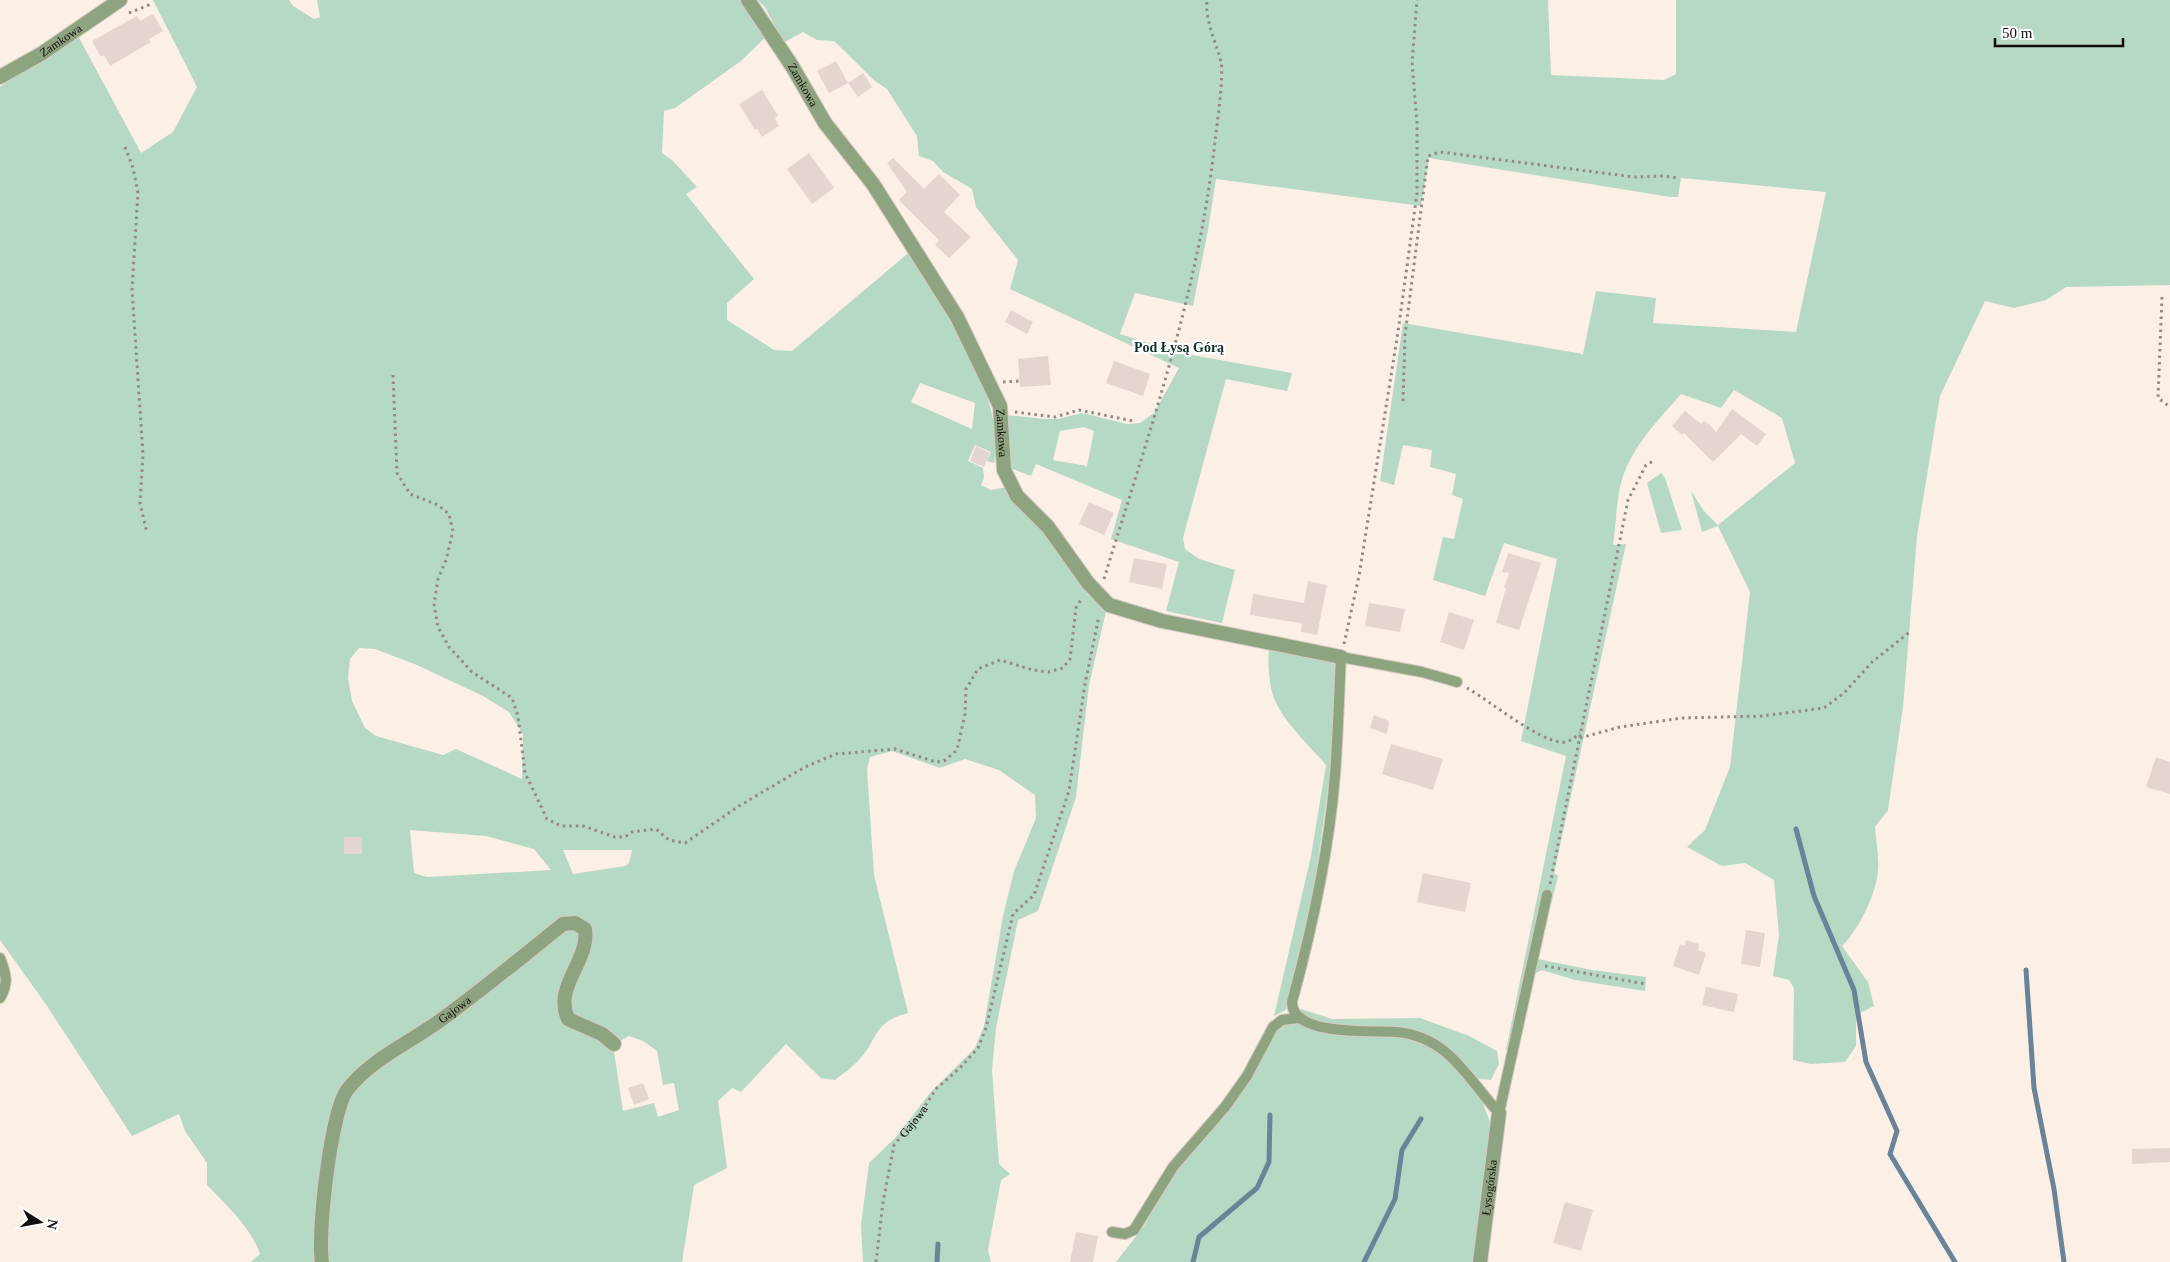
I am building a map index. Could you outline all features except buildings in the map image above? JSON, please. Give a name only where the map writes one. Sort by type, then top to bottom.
[{"type":"street","name":"Zamkowa","points":[[0,76],[41,54],[120,0]]},
{"type":"street","name":"Zamkowa","points":[[748,0],[792,66],[825,123],[873,184],[957,317],[1000,410],[1004,470],[1017,496],[1048,527],[1098,594],[1109,605],[1162,621],[1341,657]]},
{"type":"street","name":"Gajowa","points":[[322,1262],[329,1154],[336,1116],[345,1092],[365,1069],[418,1036],[469,1000],[563,924],[574,923],[585,929],[586,939],[562,1007],[568,1019],[602,1034],[614,1044]]},
{"type":"street","name":"Łysogórska","points":[[1480,1262],[1499,1113]]},
{"type":"lane","points":[[1458,682],[1422,672],[1341,657],[1335,775],[1308,942],[1292,1002],[1292,1011],[1298,1018],[1311,1024],[1334,1029],[1398,1032],[1423,1038],[1438,1045],[1460,1067],[1499,1113]]},
{"type":"lane","points":[[1499,1113],[1547,895]]},
{"type":"lane","points":[[0,958],[6,974],[4,991],[0,998]]},
{"type":"lane","points":[[1112,1232],[1125,1234],[1134,1230],[1173,1167],[1226,1107],[1247,1076],[1273,1027],[1282,1020],[1298,1018]]},
{"type":"path","points":[[393,375],[397,473],[410,494],[438,505],[449,514],[453,531],[446,560],[438,579],[435,596],[434,604],[438,627],[449,647],[472,672],[512,698],[518,716],[525,773],[547,819],[561,826],[583,826],[615,836],[625,837],[632,832],[656,829],[669,840],[685,843],[739,806],[805,767],[836,754],[895,749],[936,762],[944,761],[957,750],[965,714],[966,689],[978,669],[1000,660],[1033,670],[1048,672],[1063,668],[1070,659],[1076,608],[1084,595],[1098,594],[1103,582],[1161,396],[1195,266],[1215,142],[1222,64],[1206,12],[1207,0]]},
{"type":"path","points":[[1341,657],[1360,576],[1398,332],[1417,193],[1417,123],[1412,62],[1414,11],[1417,0]]},
{"type":"path","points":[[125,147],[133,168],[138,193],[132,289],[143,455],[140,503],[146,533]]},
{"type":"path","points":[[1403,401],[1405,335],[1428,156],[1440,152],[1634,177],[1663,176],[1679,178]]},
{"type":"path","points":[[2162,297],[2158,398],[2170,407]]},
{"type":"path","points":[[1000,383],[1020,381]]},
{"type":"path","points":[[1000,410],[1056,417],[1079,410],[1133,421]]},
{"type":"path","points":[[1547,895],[1628,500],[1646,466],[1655,460]]},
{"type":"path","name":"Gajowa","points":[[876,1262],[883,1202],[894,1145],[920,1114],[936,1089],[960,1068],[978,1048],[986,1028],[1013,914],[1034,895],[1069,790],[1098,594]]},
{"type":"path","points":[[1580,738],[1620,728],[1682,718],[1762,716],[1824,708],[1844,693],[1872,662],[1912,631]]},
{"type":"path","points":[[1458,682],[1540,735],[1560,742],[1571,740],[1581,732]]},
{"type":"path","points":[[1529,973],[1536,967],[1545,966],[1646,984]]},
{"type":"green space","points":[[153,0],[289,0],[293,6],[314,19],[320,17],[317,0],[741,0],[768,35],[741,61],[675,108],[664,111],[662,153],[672,160],[697,187],[686,194],[754,279],[727,303],[727,320],[774,350],[792,351],[912,250],[970,352],[991,410],[995,437],[994,463],[987,461],[991,452],[975,445],[968,461],[983,468],[984,478],[981,485],[991,490],[1007,487],[1050,537],[1088,595],[1107,607],[1089,685],[1076,797],[1038,911],[1018,920],[996,1028],[992,1070],[999,1164],[1010,1174],[1001,1180],[988,1250],[991,1262],[863,1262],[861,1225],[869,1163],[896,1137],[930,1093],[975,1048],[984,1026],[1003,916],[1014,871],[1036,818],[1035,795],[999,770],[965,759],[940,768],[892,751],[870,757],[867,769],[874,875],[908,1013],[888,1021],[882,1026],[859,1060],[835,1080],[821,1078],[786,1044],[741,1092],[732,1088],[718,1101],[727,1168],[694,1185],[682,1262],[325,1262],[336,1127],[364,1064],[342,1085],[331,1118],[318,1262],[251,1262],[260,1254],[256,1244],[238,1217],[207,1185],[207,1163],[185,1131],[179,1114],[132,1136],[45,1003],[0,940],[0,87],[77,34],[141,153],[173,132],[197,87]],"holes":[[[920,383],[975,403],[972,429],[911,402]],[[359,648],[375,649],[417,665],[483,696],[509,712],[523,734],[522,779],[456,749],[443,755],[376,736],[365,728],[352,701],[348,678],[350,659]],[[410,830],[486,836],[534,849],[551,870],[427,877],[414,873]],[[563,850],[632,850],[629,863],[625,866],[573,874]],[[629,1036],[643,1041],[657,1051],[663,1085],[674,1083],[679,1110],[658,1117],[654,1103],[623,1111],[613,1045]]]},
{"type":"green space","points":[[758,0],[1548,0],[1551,75],[1664,80],[1676,74],[1676,0],[2170,0],[2170,285],[2066,287],[2046,300],[2014,308],[1985,301],[1940,396],[1917,536],[1903,707],[1888,810],[1875,827],[1878,859],[1877,879],[1866,911],[1842,946],[1868,982],[1874,1006],[1856,1015],[1856,1046],[1845,1062],[1811,1064],[1793,1060],[1794,988],[1789,980],[1773,976],[1779,935],[1774,880],[1745,863],[1722,866],[1687,847],[1705,830],[1730,767],[1750,592],[1718,526],[1702,532],[1691,491],[1704,511],[1718,525],[1795,463],[1782,418],[1734,390],[1721,408],[1681,394],[1644,437],[1624,473],[1620,487],[1613,545],[1626,544],[1554,873],[1558,876],[1538,959],[1592,970],[1646,977],[1645,991],[1575,980],[1542,970],[1534,974],[1516,1052],[1506,1050],[1566,756],[1521,741],[1557,559],[1504,543],[1485,596],[1433,580],[1443,537],[1454,539],[1463,499],[1452,495],[1456,474],[1430,467],[1432,450],[1403,445],[1394,485],[1380,481],[1403,323],[1583,354],[1596,291],[1656,298],[1653,323],[1796,332],[1826,192],[1681,178],[1678,197],[1670,197],[1429,158],[1421,206],[1216,179],[1193,306],[1135,293],[1120,334],[1181,353],[1292,373],[1287,391],[1226,379],[1183,538],[1185,549],[1199,559],[1235,570],[1222,623],[1166,611],[1179,562],[1111,539],[1122,500],[1036,464],[1031,476],[1010,468],[1005,415],[1058,419],[1082,413],[1127,424],[1140,423],[1154,413],[1179,368],[1010,289],[1018,260],[976,207],[972,189],[943,172],[933,161],[919,156],[917,136],[887,89],[875,81],[834,41],[817,40],[803,32],[783,43],[765,7]],"holes":[[[1084,427],[1094,431],[1087,466],[1053,460],[1060,431]]]},
{"type":"green space","points":[[1661,473],[1665,478],[1682,530],[1661,533],[1647,483]]},
{"type":"green space","points":[[1269,645],[1324,656],[1335,665],[1331,768],[1313,895],[1286,1010],[1274,1016],[1311,856],[1326,765],[1290,725],[1278,707],[1274,698],[1269,672]]},
{"type":"green space","points":[[1301,1009],[1332,1019],[1420,1018],[1469,1036],[1497,1051],[1499,1064],[1491,1080],[1477,1079],[1471,1075],[1443,1044],[1421,1033],[1386,1027],[1333,1024],[1299,1014]]},
{"type":"green space","points":[[1298,1023],[1315,1029],[1398,1036],[1434,1048],[1465,1076],[1481,1098],[1490,1122],[1476,1262],[1116,1262],[1144,1226],[1167,1185],[1192,1150],[1225,1116],[1279,1026]]},
{"type":"waterway","points":[[1796,829],[1814,896],[1854,990],[1866,1062],[1897,1131],[1890,1154],[1955,1262]]},
{"type":"waterway","points":[[2026,970],[2034,1088],[2054,1189],[2064,1262]]},
{"type":"waterway","points":[[1193,1262],[1199,1237],[1257,1188],[1269,1162],[1270,1115]]},
{"type":"waterway","points":[[1364,1262],[1395,1199],[1402,1150],[1421,1119]]},
{"type":"waterway","points":[[937,1262],[938,1244]]},
{"type":"district","name":"Pod Łysą Górą","points":[[1179,347]]}]
